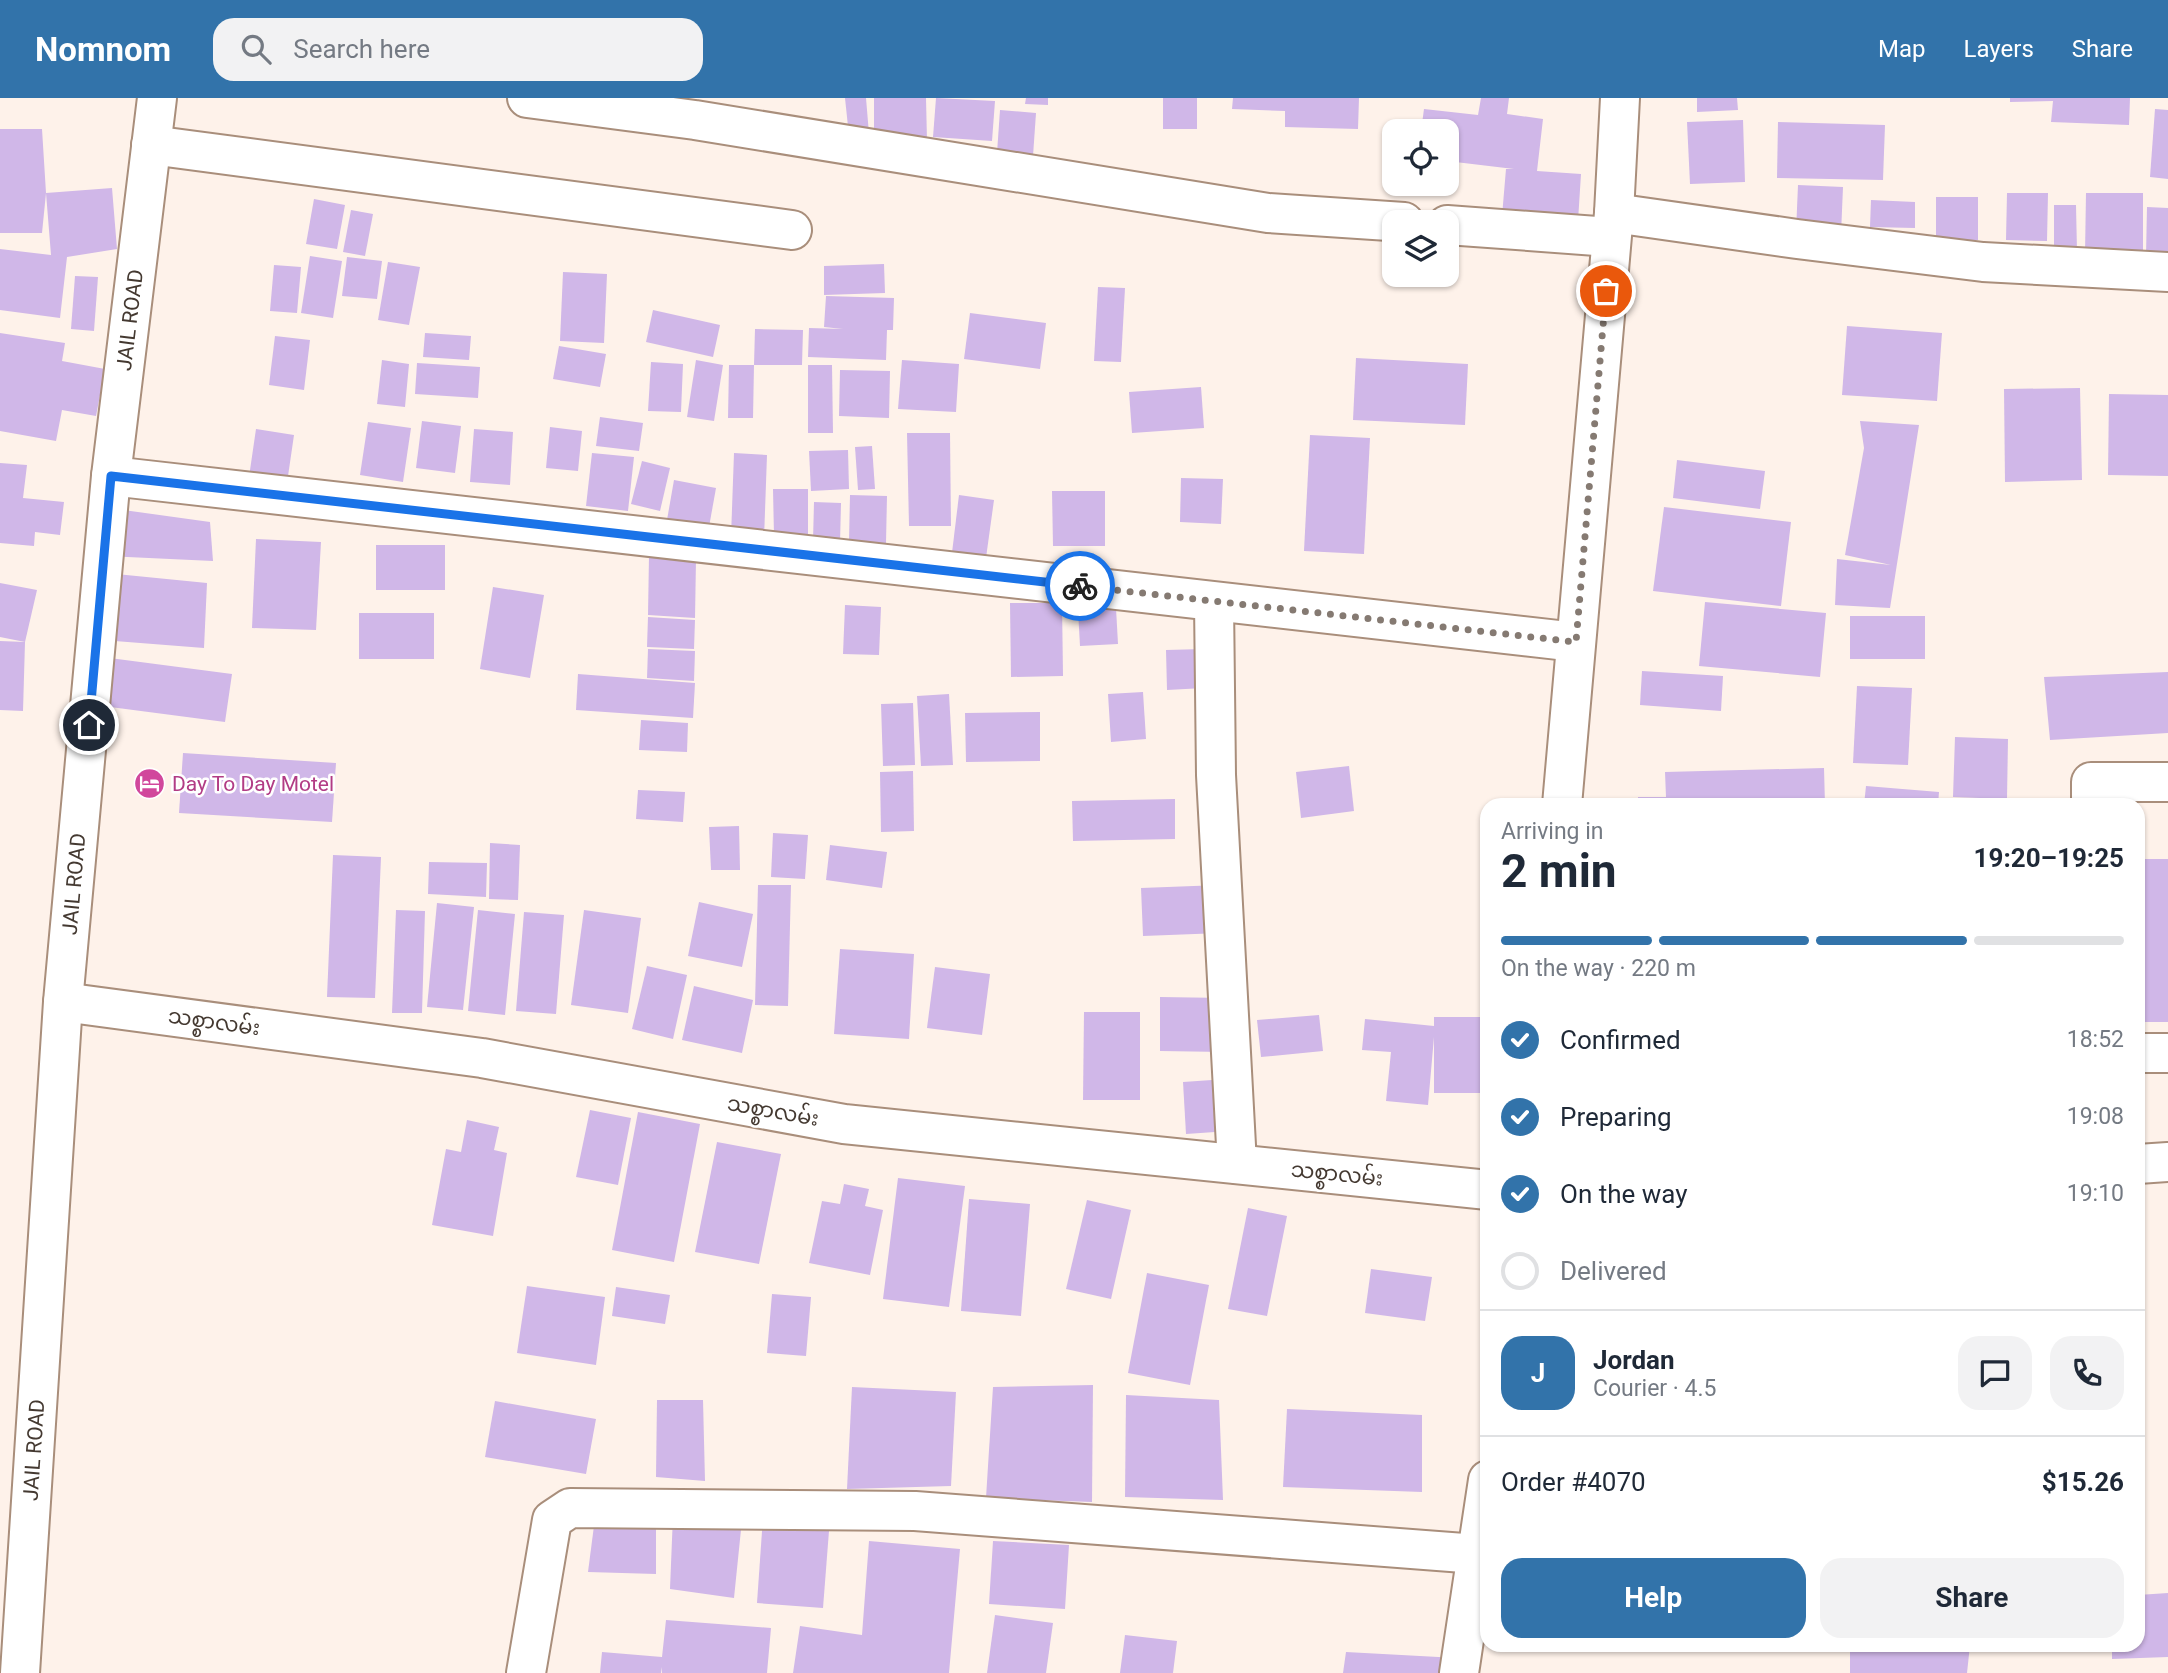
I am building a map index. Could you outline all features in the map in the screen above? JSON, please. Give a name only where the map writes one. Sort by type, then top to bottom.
[{"type":"street","name":"JAIL ROAD","points":[[20,1673],[63,1002],[111,476],[157,98]]},
{"type":"street","points":[[527,98],[709,122],[1268,213],[1382,221]]},
{"type":"street","points":[[1564,798],[1612,225],[1620,98]]},
{"type":"street","points":[[151,145],[792,230]]},
{"type":"street","points":[[1459,225],[1612,225],[1797,239],[1983,262],[2168,272]]},
{"type":"street","points":[[111,476],[1576,642]]},
{"type":"street","points":[[1214,601],[1216,775],[1237,1164]]},
{"type":"street","points":[[2091,798],[2091,782],[2168,782]]},
{"type":"street","name":"သစ္စာလမ်း","points":[[63,1002],[482,1058],[844,1124],[1480,1188]]},
{"type":"street","points":[[2145,1053],[2168,1053]]},
{"type":"street","points":[[2145,1164],[2168,1162]]},
{"type":"street","points":[[526,1673],[552,1520],[570,1508],[915,1511],[1477,1554]]},
{"type":"street","points":[[1459,1673],[1480,1534]]},
{"type":"building","points":[[845,98],[866,98],[869,134],[849,136]]},
{"type":"building","points":[[874,98],[926,98],[927,141],[874,141]]},
{"type":"building","points":[[936,98],[995,101],[992,141],[933,137]]},
{"type":"building","points":[[1026,98],[1048,98],[1048,105],[1025,104]]},
{"type":"building","points":[[1163,98],[1197,98],[1197,129],[1163,129]]},
{"type":"building","points":[[1233,98],[1359,98],[1358,129],[1285,127],[1285,111],[1232,109]]},
{"type":"building","points":[[1481,98],[1509,98],[1507,114],[1543,119],[1537,171],[1581,174],[1578,221],[1502,216],[1506,169],[1514,169],[1459,162],[1459,119],[1423,119],[1424,109],[1478,115]]},
{"type":"building","points":[[1697,98],[1737,98],[1738,110],[1697,112]]},
{"type":"building","points":[[2010,98],[2130,98],[2129,125],[2051,122],[2053,101],[2010,102]]},
{"type":"building","points":[[2155,109],[2168,110],[2168,179],[2150,177]]},
{"type":"building","points":[[1000,110],[1036,113],[1033,156],[997,153]]},
{"type":"building","points":[[1743,120],[1745,182],[1690,184],[1687,122]]},
{"type":"building","points":[[1778,122],[1885,125],[1883,180],[1777,178]]},
{"type":"building","points":[[0,129],[42,129],[46,193],[42,233],[0,233]]},
{"type":"building","points":[[1798,185],[1843,187],[1841,234],[1796,232]]},
{"type":"building","points":[[112,188],[117,249],[67,257],[60,318],[0,310],[0,249],[51,255],[46,193]]},
{"type":"building","points":[[2007,193],[2048,193],[2047,241],[2006,240]]},
{"type":"building","points":[[2086,193],[2143,193],[2143,254],[2085,254]]},
{"type":"building","points":[[1936,197],[1978,197],[1978,240],[1936,240]]},
{"type":"building","points":[[314,199],[345,205],[337,249],[306,244]]},
{"type":"building","points":[[1871,200],[1915,202],[1915,228],[1870,227]]},
{"type":"building","points":[[2054,205],[2076,205],[2077,252],[2054,252]]},
{"type":"building","points":[[2147,207],[2168,208],[2168,257],[2146,256]]},
{"type":"building","points":[[351,210],[373,214],[365,256],[343,252]]},
{"type":"building","points":[[310,256],[342,261],[333,318],[301,313]]},
{"type":"building","points":[[347,257],[382,261],[377,299],[342,296]]},
{"type":"building","points":[[388,262],[420,267],[409,325],[378,320]]},
{"type":"building","points":[[884,264],[885,293],[824,295],[824,266]]},
{"type":"building","points":[[274,265],[301,267],[297,313],[270,311]]},
{"type":"building","points":[[563,272],[607,274],[604,343],[560,341]]},
{"type":"building","points":[[75,276],[98,277],[94,331],[71,329]]},
{"type":"building","points":[[1098,287],[1125,288],[1121,362],[1094,361]]},
{"type":"building","points":[[826,296],[894,298],[893,330],[887,330],[886,360],[808,357],[809,328],[843,329],[824,327]]},
{"type":"building","points":[[653,310],[720,325],[713,357],[646,342]]},
{"type":"building","points":[[970,313],[1046,323],[1040,369],[964,359]]},
{"type":"building","points":[[1847,326],[1942,333],[1937,401],[1842,395]]},
{"type":"building","points":[[755,329],[803,330],[802,365],[754,365]]},
{"type":"building","points":[[0,333],[65,343],[62,361],[105,369],[96,416],[62,410],[56,441],[0,431]]},
{"type":"building","points":[[425,333],[471,336],[469,360],[423,357]]},
{"type":"building","points":[[275,336],[310,340],[304,390],[269,385]]},
{"type":"building","points":[[559,346],[606,354],[600,387],[553,379]]},
{"type":"building","points":[[1356,358],[1468,364],[1465,425],[1353,420]]},
{"type":"building","points":[[382,360],[409,364],[405,407],[377,404]]},
{"type":"building","points":[[696,360],[723,365],[714,421],[687,417]]},
{"type":"building","points":[[902,360],[959,364],[956,412],[898,409]]},
{"type":"building","points":[[651,362],[683,364],[681,412],[648,411]]},
{"type":"building","points":[[417,363],[480,367],[478,398],[415,394]]},
{"type":"building","points":[[729,365],[754,365],[753,418],[728,418]]},
{"type":"building","points":[[808,365],[832,365],[833,433],[808,433]]},
{"type":"building","points":[[840,370],[890,371],[889,418],[839,416]]},
{"type":"building","points":[[1201,387],[1204,428],[1132,433],[1129,392]]},
{"type":"building","points":[[2080,388],[2082,480],[2005,482],[2004,389]]},
{"type":"building","points":[[2109,394],[2168,395],[2168,476],[2108,475]]},
{"type":"building","points":[[600,417],[643,423],[639,451],[596,446]]},
{"type":"building","points":[[422,421],[461,426],[455,473],[416,468]]},
{"type":"building","points":[[1860,421],[1919,425],[1890,608],[1835,605],[1837,559],[1891,565],[1845,555],[1864,448]]},
{"type":"building","points":[[368,422],[411,428],[403,482],[360,475]]},
{"type":"building","points":[[550,427],[582,431],[578,471],[546,468]]},
{"type":"building","points":[[256,429],[294,435],[287,483],[249,477]]},
{"type":"building","points":[[474,429],[513,432],[510,485],[470,482]]},
{"type":"building","points":[[907,433],[950,433],[951,526],[909,526]]},
{"type":"building","points":[[1310,435],[1370,438],[1364,554],[1304,551]]},
{"type":"building","points":[[872,446],[875,489],[858,490],[855,447]]},
{"type":"building","points":[[848,450],[849,489],[811,491],[809,451]]},
{"type":"building","points":[[592,453],[634,457],[628,511],[586,506]]},
{"type":"building","points":[[734,453],[767,455],[764,539],[731,537]]},
{"type":"building","points":[[1677,460],[1765,471],[1760,509],[1673,498]]},
{"type":"building","points":[[642,461],[670,468],[660,511],[631,504]]},
{"type":"building","points":[[0,463],[27,465],[23,498],[64,502],[60,535],[35,532],[34,546],[0,543]]},
{"type":"building","points":[[1181,478],[1223,479],[1221,524],[1180,522]]},
{"type":"building","points":[[674,480],[716,488],[709,527],[667,520]]},
{"type":"building","points":[[773,489],[808,489],[808,536],[774,536]]},
{"type":"building","points":[[1052,491],[1105,491],[1105,546],[1053,546]]},
{"type":"building","points":[[850,495],[887,496],[886,543],[849,542]]},
{"type":"building","points":[[959,495],[994,500],[985,565],[951,561]]},
{"type":"building","points":[[814,502],[841,503],[840,543],[813,542]]},
{"type":"building","points":[[1664,507],[1791,522],[1781,606],[1653,591]]},
{"type":"building","points":[[109,508],[210,522],[213,561],[106,556]]},
{"type":"building","points":[[256,539],[321,542],[316,630],[252,628]]},
{"type":"building","points":[[376,545],[445,545],[445,590],[376,590]]},
{"type":"building","points":[[649,556],[696,559],[695,618],[648,615]]},
{"type":"building","points":[[106,573],[207,583],[204,648],[102,640]]},
{"type":"building","points":[[0,583],[37,590],[25,642],[0,637]]},
{"type":"building","points":[[493,587],[544,595],[530,678],[480,669]]},
{"type":"building","points":[[1705,602],[1826,613],[1820,677],[1699,666]]},
{"type":"building","points":[[1010,603],[1062,603],[1063,676],[1011,677]]},
{"type":"building","points":[[845,605],[881,607],[879,655],[843,654]]},
{"type":"building","points":[[1116,608],[1118,644],[1080,646],[1078,610]]},
{"type":"building","points":[[359,613],[434,613],[434,659],[359,659]]},
{"type":"building","points":[[1850,616],[1925,616],[1925,659],[1850,659]]},
{"type":"building","points":[[648,617],[695,620],[694,649],[647,647]]},
{"type":"building","points":[[0,641],[25,642],[23,711],[0,710]]},
{"type":"building","points":[[648,649],[695,651],[694,681],[647,678]]},
{"type":"building","points":[[1203,649],[1204,688],[1167,690],[1166,650]]},
{"type":"building","points":[[102,657],[232,674],[225,722],[95,705]]},
{"type":"building","points":[[1642,671],[1723,676],[1721,711],[1640,705]]},
{"type":"building","points":[[2168,672],[2168,733],[2050,740],[2044,677]]},
{"type":"building","points":[[578,674],[695,683],[693,718],[576,710]]},
{"type":"building","points":[[1857,686],[1912,688],[1908,765],[1853,763]]},
{"type":"building","points":[[1143,692],[1146,739],[1111,742],[1108,694]]},
{"type":"building","points":[[949,694],[953,765],[921,766],[917,696]]},
{"type":"building","points":[[913,703],[915,765],[883,766],[881,704]]},
{"type":"building","points":[[1040,712],[1040,761],[966,762],[965,713]]},
{"type":"building","points":[[641,720],[688,723],[687,752],[639,750]]},
{"type":"building","points":[[1955,737],[2008,739],[2007,798],[1953,797]]},
{"type":"building","points":[[183,753],[336,763],[332,822],[179,813]]},
{"type":"building","points":[[1349,766],[1354,811],[1301,818],[1296,772]]},
{"type":"building","points":[[1824,768],[1825,798],[1638,798],[1666,797],[1665,772]]},
{"type":"building","points":[[913,771],[914,831],[881,832],[880,772]]},
{"type":"building","points":[[1866,786],[1939,792],[1939,798],[1865,798]]},
{"type":"building","points":[[638,790],[685,792],[683,822],[636,819]]},
{"type":"building","points":[[1175,799],[1175,839],[1073,841],[1072,801]]},
{"type":"building","points":[[739,826],[740,870],[711,870],[709,827]]},
{"type":"building","points":[[773,833],[808,835],[805,879],[771,877]]},
{"type":"building","points":[[490,843],[520,845],[518,900],[489,899]]},
{"type":"building","points":[[830,845],[887,852],[882,888],[826,880]]},
{"type":"building","points":[[333,855],[381,857],[375,998],[327,997]]},
{"type":"building","points":[[2145,859],[2168,859],[2168,1022],[2145,1022]]},
{"type":"building","points":[[429,862],[487,863],[486,897],[428,894]]},
{"type":"building","points":[[758,885],[791,885],[788,1006],[755,1005]]},
{"type":"building","points":[[1220,885],[1221,933],[1143,936],[1141,888]]},
{"type":"building","points":[[699,902],[753,914],[742,967],[688,956]]},
{"type":"building","points":[[437,903],[474,907],[463,1010],[427,1007]]},
{"type":"building","points":[[396,910],[425,911],[422,1013],[392,1013]]},
{"type":"building","points":[[478,910],[515,914],[505,1015],[468,1011]]},
{"type":"building","points":[[584,910],[641,918],[628,1013],[571,1005]]},
{"type":"building","points":[[524,912],[564,915],[556,1014],[516,1011]]},
{"type":"building","points":[[840,949],[914,954],[909,1039],[834,1034]]},
{"type":"building","points":[[647,966],[687,975],[673,1039],[632,1029]]},
{"type":"building","points":[[935,967],[990,974],[982,1035],[927,1028]]},
{"type":"building","points":[[694,986],[753,1000],[742,1053],[682,1040]]},
{"type":"building","points":[[1160,997],[1225,998],[1224,1052],[1160,1051]]},
{"type":"building","points":[[1084,1012],[1140,1012],[1140,1100],[1083,1100]]},
{"type":"building","points":[[1319,1015],[1323,1051],[1261,1057],[1257,1020]]},
{"type":"building","points":[[1434,1017],[1480,1017],[1480,1093],[1434,1093],[1434,1037],[1428,1105],[1386,1101],[1391,1052],[1362,1050],[1365,1019],[1434,1026]]},
{"type":"building","points":[[1212,1080],[1215,1132],[1186,1134],[1183,1082]]},
{"type":"building","points":[[590,1110],[631,1118],[618,1185],[576,1177]]},
{"type":"building","points":[[638,1112],[700,1124],[674,1262],[612,1250]]},
{"type":"building","points":[[467,1120],[499,1127],[494,1150],[507,1153],[493,1236],[432,1225],[446,1149],[461,1152]]},
{"type":"building","points":[[717,1142],[781,1154],[759,1264],[695,1252]]},
{"type":"building","points":[[898,1178],[965,1186],[949,1307],[883,1299]]},
{"type":"building","points":[[844,1184],[869,1189],[865,1206],[883,1210],[870,1275],[809,1263],[822,1201],[840,1204]]},
{"type":"building","points":[[969,1199],[1030,1204],[1021,1316],[961,1311]]},
{"type":"building","points":[[1087,1200],[1131,1210],[1111,1299],[1066,1289]]},
{"type":"building","points":[[1248,1208],[1287,1216],[1267,1316],[1228,1309]]},
{"type":"building","points":[[1371,1269],[1432,1277],[1425,1321],[1365,1313]]},
{"type":"building","points":[[1147,1273],[1209,1285],[1190,1385],[1128,1373]]},
{"type":"building","points":[[527,1286],[605,1297],[596,1365],[517,1353]]},
{"type":"building","points":[[616,1287],[670,1295],[665,1324],[612,1316]]},
{"type":"building","points":[[772,1294],[811,1297],[806,1356],[767,1353]]},
{"type":"building","points":[[1093,1385],[1092,1502],[986,1498],[993,1387]]},
{"type":"building","points":[[852,1387],[956,1392],[951,1486],[847,1489]]},
{"type":"building","points":[[1126,1395],[1219,1400],[1223,1500],[1125,1497]]},
{"type":"building","points":[[657,1400],[703,1400],[705,1481],[656,1477]]},
{"type":"building","points":[[495,1401],[596,1419],[586,1474],[485,1457]]},
{"type":"building","points":[[1287,1409],[1422,1415],[1422,1492],[1283,1487]]},
{"type":"building","points":[[673,1515],[742,1520],[734,1598],[670,1589]]},
{"type":"building","points":[[656,1517],[656,1574],[588,1572],[595,1518]]},
{"type":"building","points":[[763,1517],[830,1518],[823,1608],[757,1603]]},
{"type":"building","points":[[869,1541],[960,1549],[949,1673],[793,1673],[800,1626],[862,1635]]},
{"type":"building","points":[[993,1541],[1069,1545],[1065,1609],[989,1604]]},
{"type":"building","points":[[2168,1593],[2168,1657],[2112,1659],[2112,1652],[2145,1652],[2145,1595]]},
{"type":"building","points":[[995,1615],[1053,1623],[1046,1673],[987,1673]]},
{"type":"building","points":[[666,1620],[771,1628],[767,1673],[662,1673],[661,1667],[661,1673],[600,1673],[602,1652],[662,1657]]},
{"type":"building","points":[[1125,1635],[1177,1641],[1173,1673],[1120,1673]]},
{"type":"building","points":[[1346,1652],[1457,1658],[1455,1673],[1343,1673]]},
{"type":"building","points":[[1850,1652],[1969,1652],[1967,1673],[1850,1673]]},
{"type":"way so far","points":[[1080,586],[1576,642],[1606,291]]},
{"type":"place","name":"Day To Day Motel","points":[[149,784]]},
{"type":"route","points":[[89,725],[111,476],[1080,586]]}]
